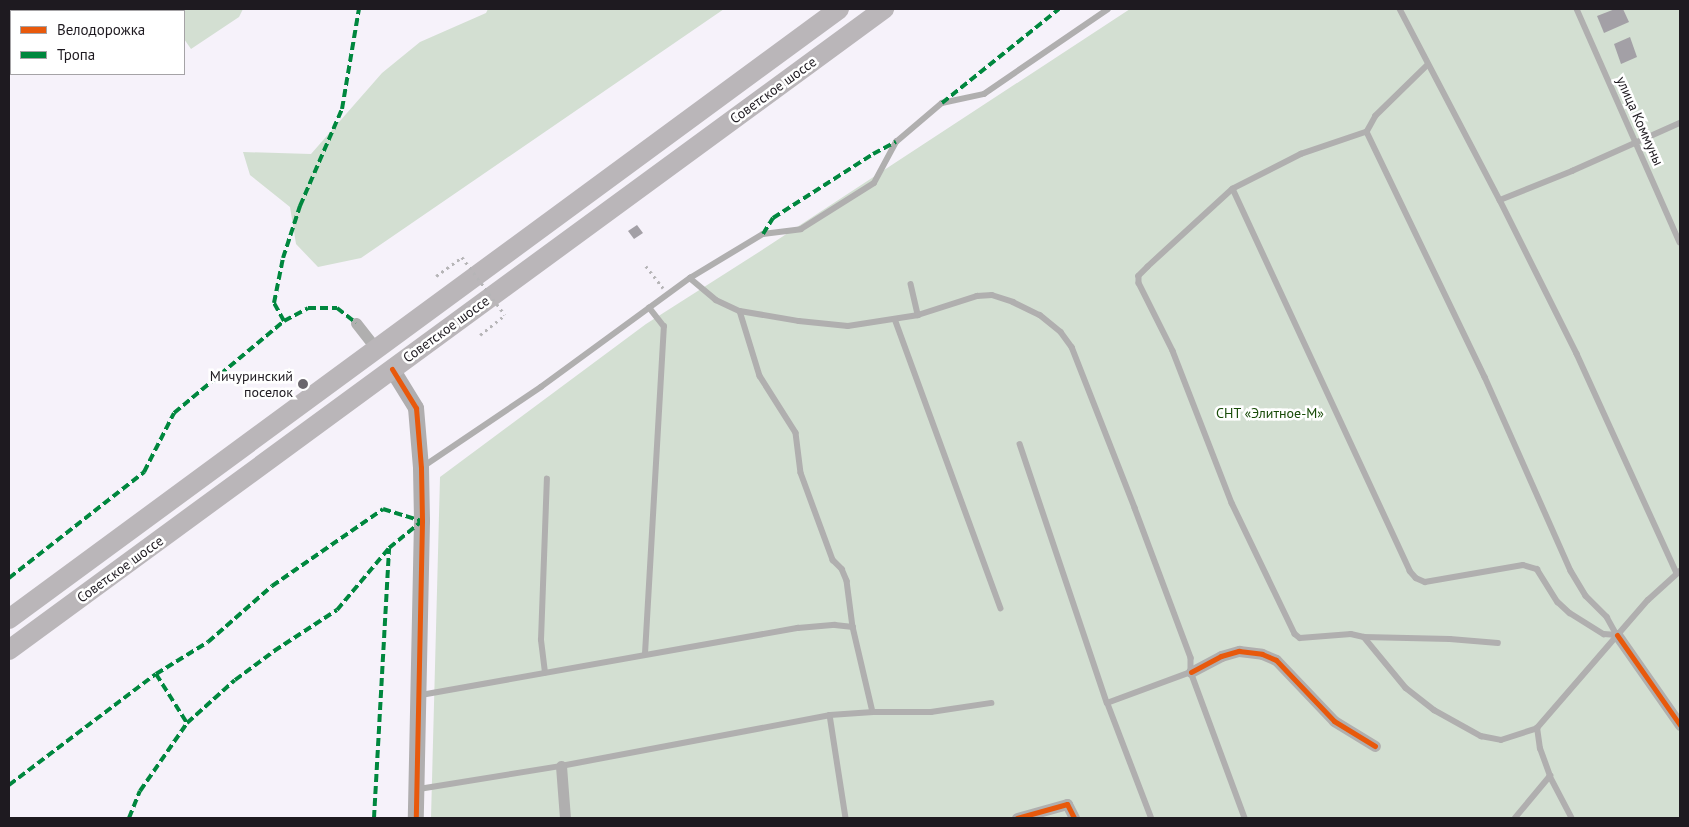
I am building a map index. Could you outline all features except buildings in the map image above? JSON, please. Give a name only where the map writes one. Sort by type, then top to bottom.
[{"type":"highway","name":"Советское шоссе","points":[[9,619],[839,9]]},
{"type":"highway","name":"Советское шоссе","points":[[9,650],[884,9]]},
{"type":"highway","points":[[376,349],[392,369]]},
{"type":"street","points":[[356,323],[376,349]]},
{"type":"street","points":[[392,369],[416,408],[421,468],[422,521],[416,818]]},
{"type":"street","points":[[1617,635],[1680,725]]},
{"type":"street","points":[[1191,672],[1222,656],[1239,651],[1262,654],[1276,660],[1334,722],[1375,746]]},
{"type":"street","points":[[561,766],[565,818]]},
{"type":"street","points":[[1017,818],[1068,804],[1074,818]]},
{"type":"lane","points":[[421,468],[541,388],[690,278],[763,234],[801,229],[874,183],[896,142],[942,103],[984,94],[1108,9]]},
{"type":"lane","points":[[1364,637],[1406,688],[1434,710],[1481,736],[1501,740],[1536,728],[1648,600],[1679,572],[1577,354],[1500,200],[1400,9]]},
{"type":"lane","name":"улица Коммуны","points":[[1577,9],[1680,242]]},
{"type":"lane","points":[[1428,64],[1376,116],[1367,132],[1302,154],[1233,189],[1148,267],[1139,276],[1139,283],[1173,351],[1232,504],[1296,634],[1300,638],[1351,634],[1364,637],[1450,639],[1498,643]]},
{"type":"lane","points":[[1500,200],[1572,171],[1680,123]]},
{"type":"lane","points":[[1367,132],[1485,377],[1571,572],[1586,596],[1607,617],[1617,635]]},
{"type":"lane","points":[[1233,189],[1410,571],[1416,578],[1425,582],[1523,565],[1537,569],[1558,602],[1570,613],[1604,634],[1617,635]]},
{"type":"lane","points":[[690,278],[716,300],[740,311],[799,321],[848,326],[918,315],[977,296],[992,295],[1013,302],[1040,315],[1061,332],[1072,347],[1188,650],[1191,658],[1191,672],[1245,818]]},
{"type":"lane","points":[[911,284],[918,315]]},
{"type":"lane","points":[[644,654],[664,326],[649,308]]},
{"type":"lane","points":[[740,311],[760,376],[796,433],[801,473],[833,560],[842,569],[847,581],[853,627],[873,712]]},
{"type":"lane","points":[[894,319],[1001,608]]},
{"type":"lane","points":[[1020,444],[1107,703],[1151,818]]},
{"type":"lane","points":[[545,673],[541,640],[541,613],[547,479]]},
{"type":"lane","points":[[419,696],[644,654],[798,628],[835,625],[853,627]]},
{"type":"lane","points":[[1107,703],[1191,672]]},
{"type":"lane","points":[[417,789],[561,766],[830,715],[873,712],[931,712],[991,703]]},
{"type":"lane","points":[[830,715],[846,818]]},
{"type":"lane","points":[[1536,728],[1540,749],[1550,776],[1572,818]]},
{"type":"lane","points":[[1515,818],[1550,776]]},
{"type":"path","points":[[436,276],[462,256],[505,315],[480,335]]},
{"type":"path","points":[[646,266],[660,284]]},
{"type":"green space","points":[[243,9],[239,17],[191,49],[185,40],[185,10],[162,10]]},
{"type":"green space","points":[[488,9],[724,9],[361,258],[318,267],[296,244],[290,207],[250,175],[243,152],[311,154],[382,73],[420,42],[486,13]]},
{"type":"green space","name":"СНТ «Элитное-М»","points":[[1130,9],[1680,9],[1680,818],[431,818],[440,477],[646,324]]},
{"type":"marked path","points":[[284,321],[274,303],[283,258],[300,206],[342,109],[359,9]]},
{"type":"marked path","points":[[942,103],[1059,9]]},
{"type":"marked path","points":[[763,234],[773,218],[873,154],[896,142]]},
{"type":"marked path","points":[[9,578],[144,472],[174,413],[284,321],[308,308],[337,308],[356,323]]},
{"type":"marked path","points":[[9,785],[156,674],[208,642],[272,586],[383,509],[422,521]]},
{"type":"marked path","points":[[129,818],[140,791],[187,723],[235,680],[274,651],[337,610],[389,548],[422,521]]},
{"type":"marked path","points":[[374,818],[389,548]]},
{"type":"marked path","points":[[156,674],[187,723]]},
{"type":"cycle path","points":[[392,369],[416,408],[421,468],[422,521],[416,818]]},
{"type":"cycle path","points":[[1617,635],[1680,725]]},
{"type":"cycle path","points":[[1191,672],[1221,656],[1239,651],[1262,654],[1276,660],[1334,721],[1375,746]]},
{"type":"cycle path","points":[[1017,818],[1067,804],[1074,818]]},
{"type":"place","name":"Мичуринский поселок","points":[[303,384]]}]
